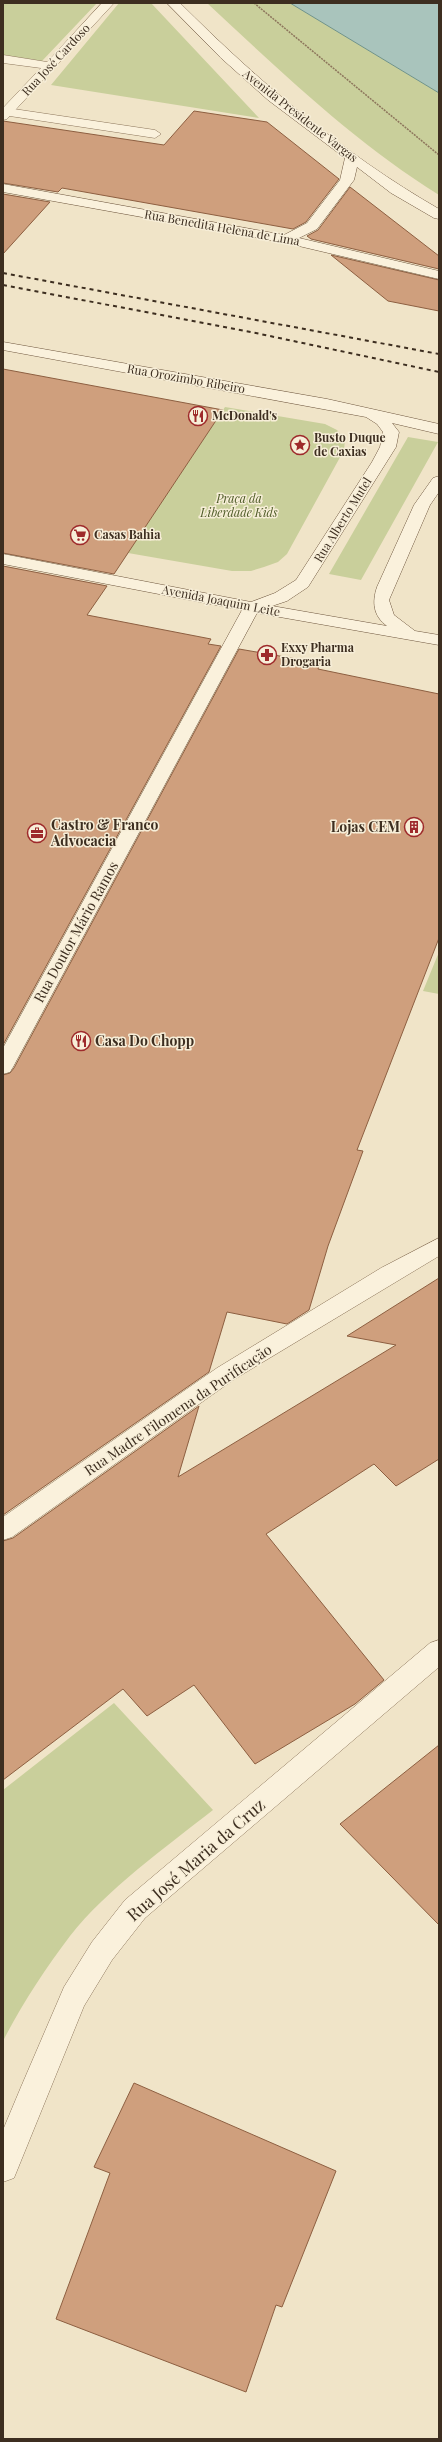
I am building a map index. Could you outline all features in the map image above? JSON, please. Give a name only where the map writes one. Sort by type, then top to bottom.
[{"type":"street","name":"Rua José Cardoso","points":[[5,114],[108,3]]},
{"type":"street","name":"Avenida Presidente Vargas","points":[[173,3],[225,55],[272,97],[396,190],[439,215]]},
{"type":"street","points":[[3,60],[50,66]]},
{"type":"street","points":[[5,114],[155,134]]},
{"type":"street","points":[[286,239],[312,226],[347,180],[352,158]]},
{"type":"street","name":"Rua Benedita Helena de Lima","points":[[3,188],[286,239],[338,250],[439,275]]},
{"type":"street","points":[[338,250],[439,264]]},
{"type":"street","name":"Rua Orozimbo Ribeiro","points":[[3,346],[368,412],[439,429]]},
{"type":"street","name":"Rua Alberto Mutel","points":[[252,608],[281,597],[302,583],[380,462],[388,447],[390,432],[382,421],[368,412]]},
{"type":"street","points":[[411,634],[386,617],[381,600],[422,505],[439,480]]},
{"type":"street","name":"Avenida Joaquim Leite","points":[[3,559],[252,608],[439,640]]},
{"type":"street","name":"Rua Doutor Mário Ramos","points":[[3,1067],[252,608]]},
{"type":"street","name":"Rua Madre Filomena da Purificação","points":[[3,1530],[226,1374],[389,1274],[439,1246]]},
{"type":"street","name":"Rua José Maria da Cruz","points":[[3,2167],[30,2097],[74,1997],[102,1951],[135,1909],[439,1651]]},
{"type":"path","points":[[254,3],[439,155]]},
{"type":"green space","points":[[3,3],[97,3],[42,61],[3,55]]},
{"type":"green space","points":[[119,3],[151,3],[259,118],[51,85]]},
{"type":"green space","points":[[207,3],[290,3],[439,93],[439,195],[377,152],[318,105]]},
{"type":"green space","name":"Praça da Liberdade Kids","points":[[225,407],[325,424],[337,430],[345,440],[344,450],[287,554],[278,562],[264,567],[251,571],[232,571],[128,553]]},
{"type":"green space","points":[[408,437],[438,442],[361,580],[329,574]]},
{"type":"green space","points":[[439,952],[439,994],[423,991]]},
{"type":"green space","points":[[114,1703],[213,1810],[119,1885],[85,1919],[70,1936],[43,1974],[26,2000],[3,2041],[3,1790]]},
{"type":"water","points":[[290,3],[439,3],[439,93]]},
{"type":"building","points":[[194,111],[267,122],[339,179],[306,222],[293,229],[62,188],[58,192],[3,183],[3,121],[164,145]]},
{"type":"building","points":[[350,187],[439,256],[439,269],[311,239],[307,236],[318,230]]},
{"type":"building","points":[[3,194],[50,202],[3,254]]},
{"type":"building","points":[[331,255],[439,280],[439,311],[388,301]]},
{"type":"building","points":[[3,369],[223,410],[114,574],[3,553]]},
{"type":"building","points":[[3,566],[107,586],[87,615],[211,639],[208,644],[221,646],[3,1045]]},
{"type":"building","points":[[239,649],[320,663],[318,669],[439,694],[439,938],[357,1150],[363,1151],[328,1246],[309,1310],[287,1324],[227,1312],[209,1372],[3,1515],[3,1075],[10,1073],[14,1068]]},
{"type":"building","points":[[439,1278],[439,1459],[396,1486],[374,1464],[266,1534],[384,1680],[355,1704],[255,1764],[194,1685],[147,1716],[123,1689],[3,1780],[3,1541],[13,1538],[199,1406],[178,1477],[396,1345],[347,1336]]},
{"type":"building","points":[[439,1745],[439,1925],[340,1824]]},
{"type":"building","points":[[134,2083],[336,2171],[282,2307],[276,2305],[246,2392],[56,2319],[110,2173],[94,2167]]},
{"type":"railway","points":[[3,273],[439,354]]},
{"type":"railway","points":[[3,285],[251,332],[439,372]]},
{"type":"place","name":"McDonald's","points":[[198,416]]},
{"type":"place","name":"Busto Duque de Caxias","points":[[300,445]]},
{"type":"place","name":"Casas Bahia","points":[[80,535]]},
{"type":"place","name":"Exxy Pharma Drogaria","points":[[267,655]]},
{"type":"place","name":"Lojas CEM","points":[[414,827]]},
{"type":"place","name":"Castro & Franco Advocacia","points":[[37,833]]},
{"type":"place","name":"Casa Do Chopp","points":[[81,1041]]}]
